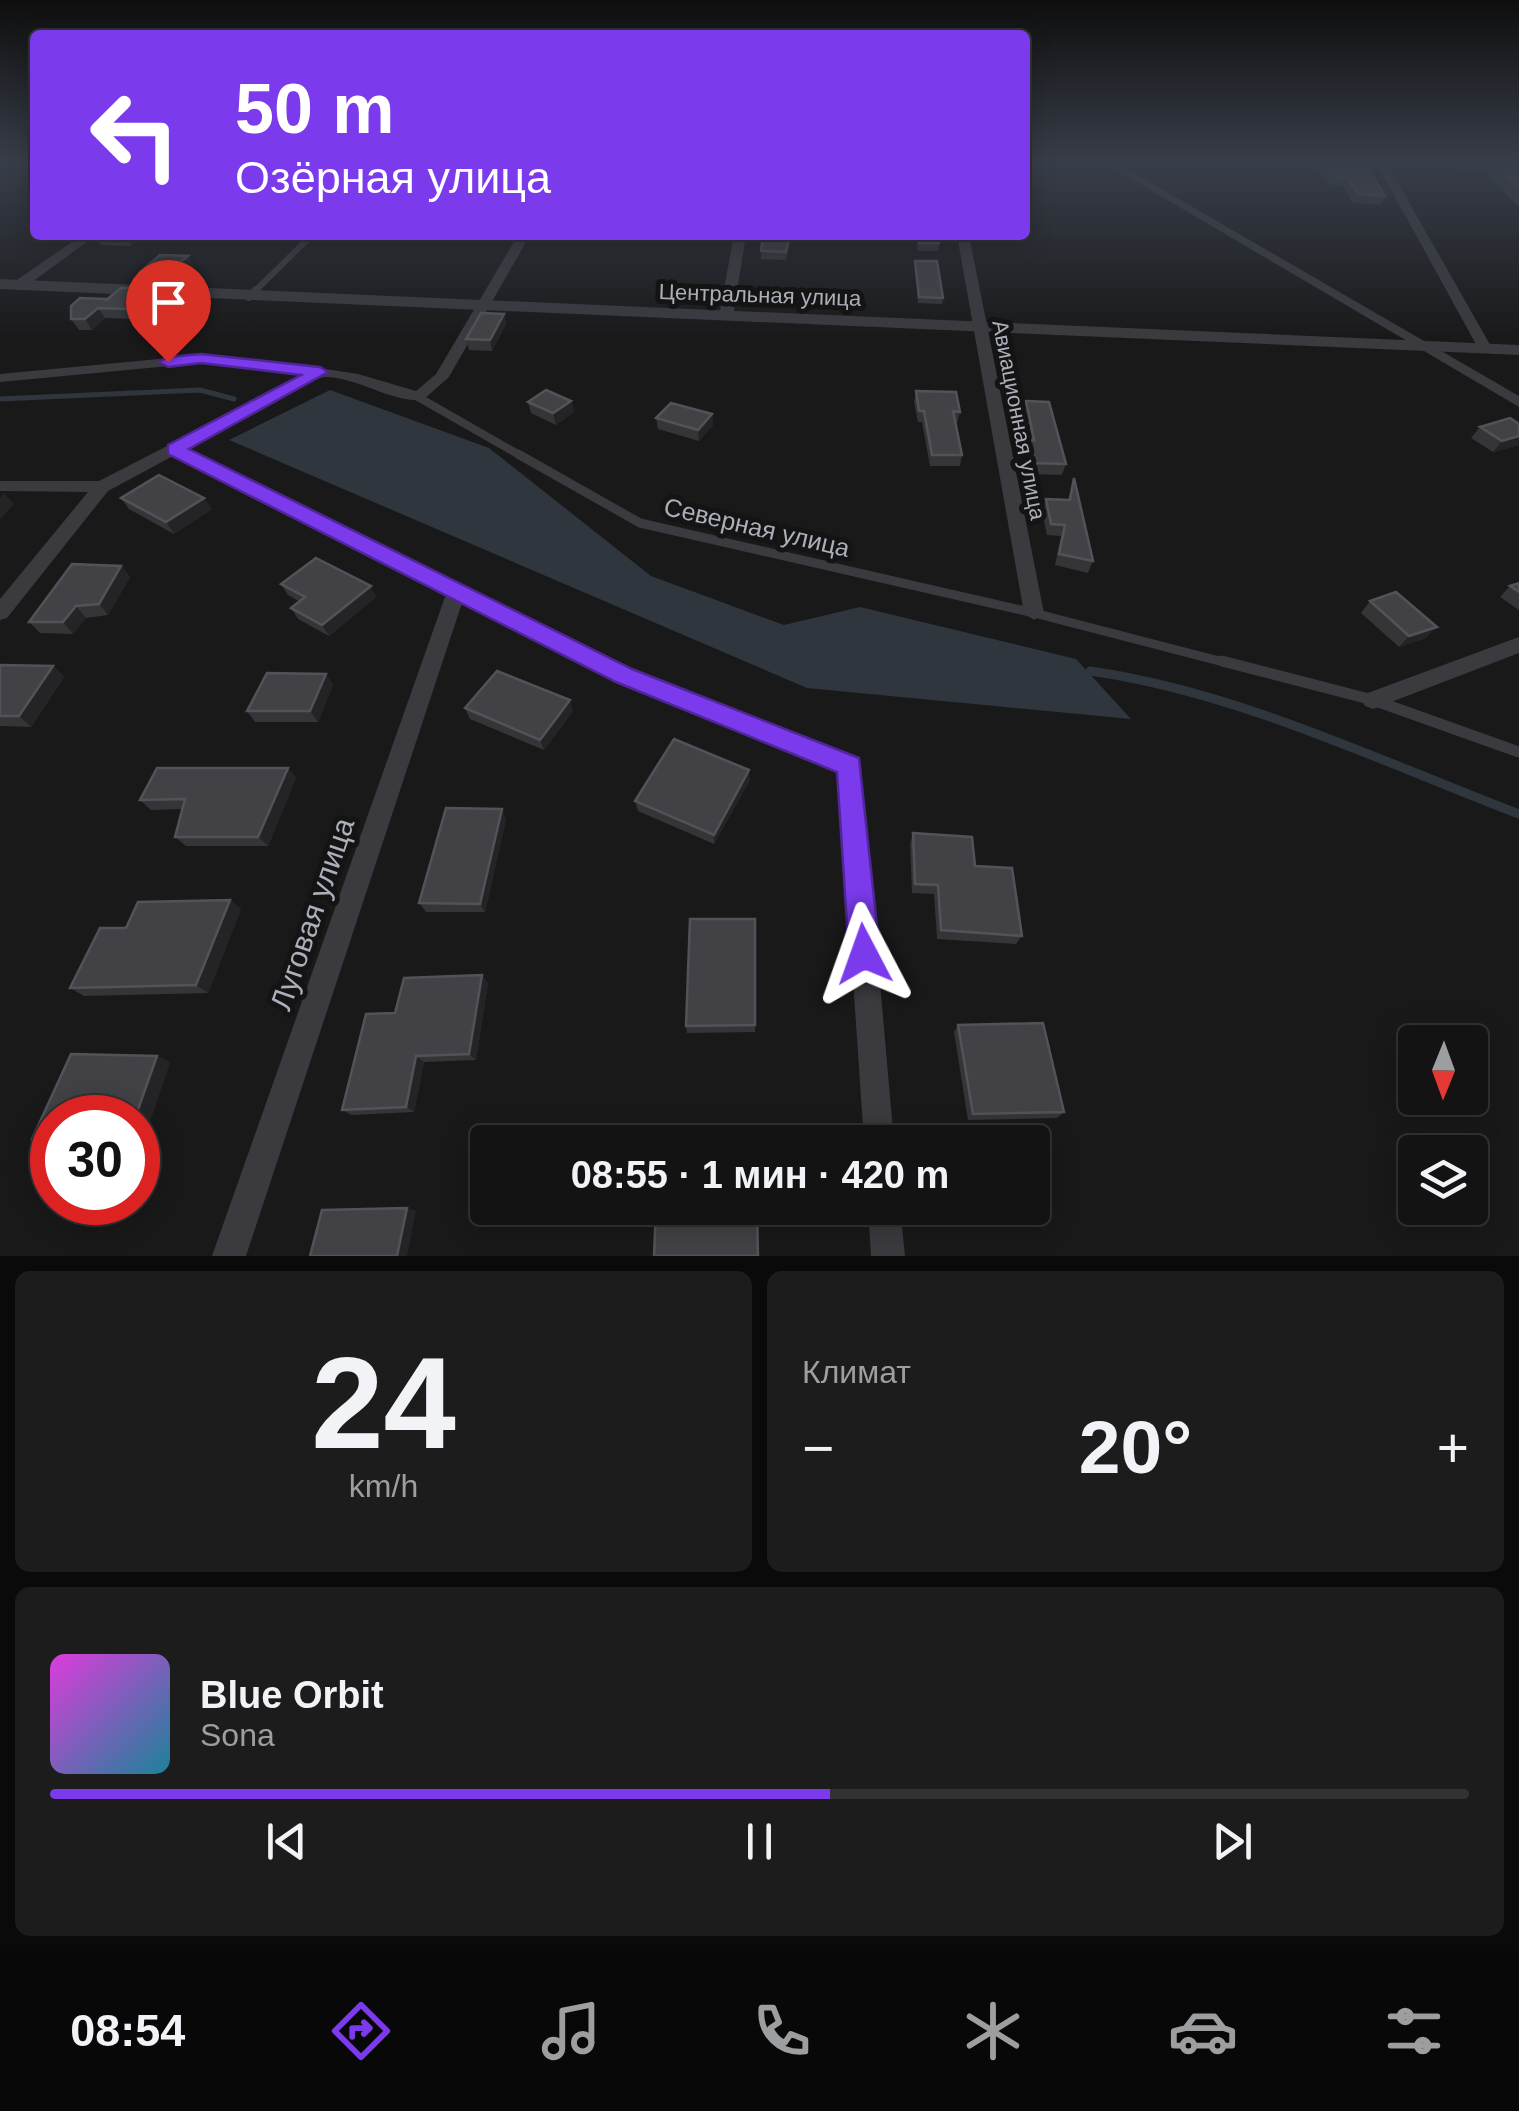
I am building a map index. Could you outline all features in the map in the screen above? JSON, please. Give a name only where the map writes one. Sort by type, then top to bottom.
[{"type":"street","points":[[1209,221],[1519,402]]},
{"type":"street","points":[[1414,221],[1485,348]]},
{"type":"street","points":[[19,285],[83,240]]},
{"type":"street","points":[[418,396],[442,376],[521,240]]},
{"type":"street","points":[[726,316],[739,240]]},
{"type":"street","name":"Авиационная улица","points":[[964,240],[1034,613]]},
{"type":"street","name":"Центральная улица","points":[[0,284],[249,298],[1519,350]]},
{"type":"street","points":[[0,612],[102,487],[320,372]]},
{"type":"street","name":"Северная улица","points":[[320,372],[358,378],[418,396]]},
{"type":"street","points":[[175,450],[624,676],[850,766],[878,1125]]},
{"type":"street","points":[[0,486],[102,487]]},
{"type":"street","name":"Луговая улица","points":[[229,1256],[456,593]]},
{"type":"street","points":[[1373,700],[1519,645]]},
{"type":"street","points":[[885,1225],[888,1256]]},
{"type":"lane","points":[[249,298],[307,240]]},
{"type":"lane","name":"Северная улица","points":[[0,378],[201,358],[320,372]]},
{"type":"lane","name":"Северная улица","points":[[418,396],[640,522],[1034,613],[1373,700],[1519,752]]},
{"type":"shaded area","points":[[330,390],[489,448],[651,576],[784,625],[860,607],[1076,659],[1131,719],[807,688],[229,440]]},
{"type":"building","points":[[762,240],[789,240],[786,252],[761,251]]},
{"type":"building","points":[[160,255],[188,256],[169,272],[141,271]]},
{"type":"building","points":[[915,261],[937,261],[943,298],[919,297]]},
{"type":"building","points":[[121,288],[150,289],[127,309],[98,308],[85,319],[71,319],[71,306],[80,298],[107,299]]},
{"type":"building","points":[[481,313],[504,314],[490,340],[466,339]]},
{"type":"building","points":[[546,390],[571,401],[553,413],[528,402]]},
{"type":"building","points":[[916,391],[956,392],[960,412],[953,411],[962,455],[932,455]]},
{"type":"building","points":[[1026,401],[1049,402],[1066,464],[1031,463],[1027,439],[1034,440]]},
{"type":"building","points":[[671,403],[712,414],[698,430],[656,418]]},
{"type":"building","points":[[1510,418],[1519,424],[1519,436],[1502,441],[1480,427]]},
{"type":"building","points":[[159,475],[204,498],[166,522],[121,498]]},
{"type":"building","points":[[1074,478],[1093,561],[1059,554],[1065,525],[1051,524],[1046,499],[1070,500]]},
{"type":"building","points":[[316,558],[371,586],[322,625],[291,608],[305,597],[281,584]]},
{"type":"building","points":[[72,564],[121,566],[99,604],[76,606],[63,622],[29,622]]},
{"type":"building","points":[[1396,592],[1437,627],[1409,636],[1370,601]]},
{"type":"building","points":[[0,665],[53,666],[19,716],[0,716]]},
{"type":"building","points":[[497,671],[570,700],[540,740],[465,708]]},
{"type":"building","points":[[267,673],[326,674],[310,711],[247,711]]},
{"type":"building","points":[[674,739],[749,770],[714,835],[635,801]]},
{"type":"building","points":[[157,768],[288,768],[258,837],[175,837],[185,799],[140,800]]},
{"type":"building","points":[[446,808],[502,809],[480,904],[419,903]]},
{"type":"building","points":[[913,833],[972,837],[975,866],[1012,868],[1022,936],[941,930],[938,885],[915,884]]},
{"type":"building","points":[[230,900],[196,985],[70,988],[100,928],[126,928],[138,902]]},
{"type":"building","points":[[690,919],[755,919],[755,1025],[686,1026]]},
{"type":"building","points":[[482,975],[469,1054],[416,1056],[406,1107],[342,1110],[366,1014],[395,1013],[404,978]]},
{"type":"building","points":[[1043,1023],[1064,1112],[973,1114],[958,1025]]},
{"type":"building","points":[[71,1054],[157,1056],[143,1095],[52,1095]]},
{"type":"building","points":[[407,1208],[397,1256],[310,1256],[322,1210]]},
{"type":"building","points":[[655,1225],[757,1225],[758,1256],[654,1256]]},
{"type":"waterway","points":[[0,399],[200,390],[234,399]]},
{"type":"waterway","points":[[1090,671],[1145,681],[1254,712],[1519,814]]},
{"type":"route","points":[[168,362],[201,358],[320,372],[175,450],[624,676],[850,766],[864,954]]}]
